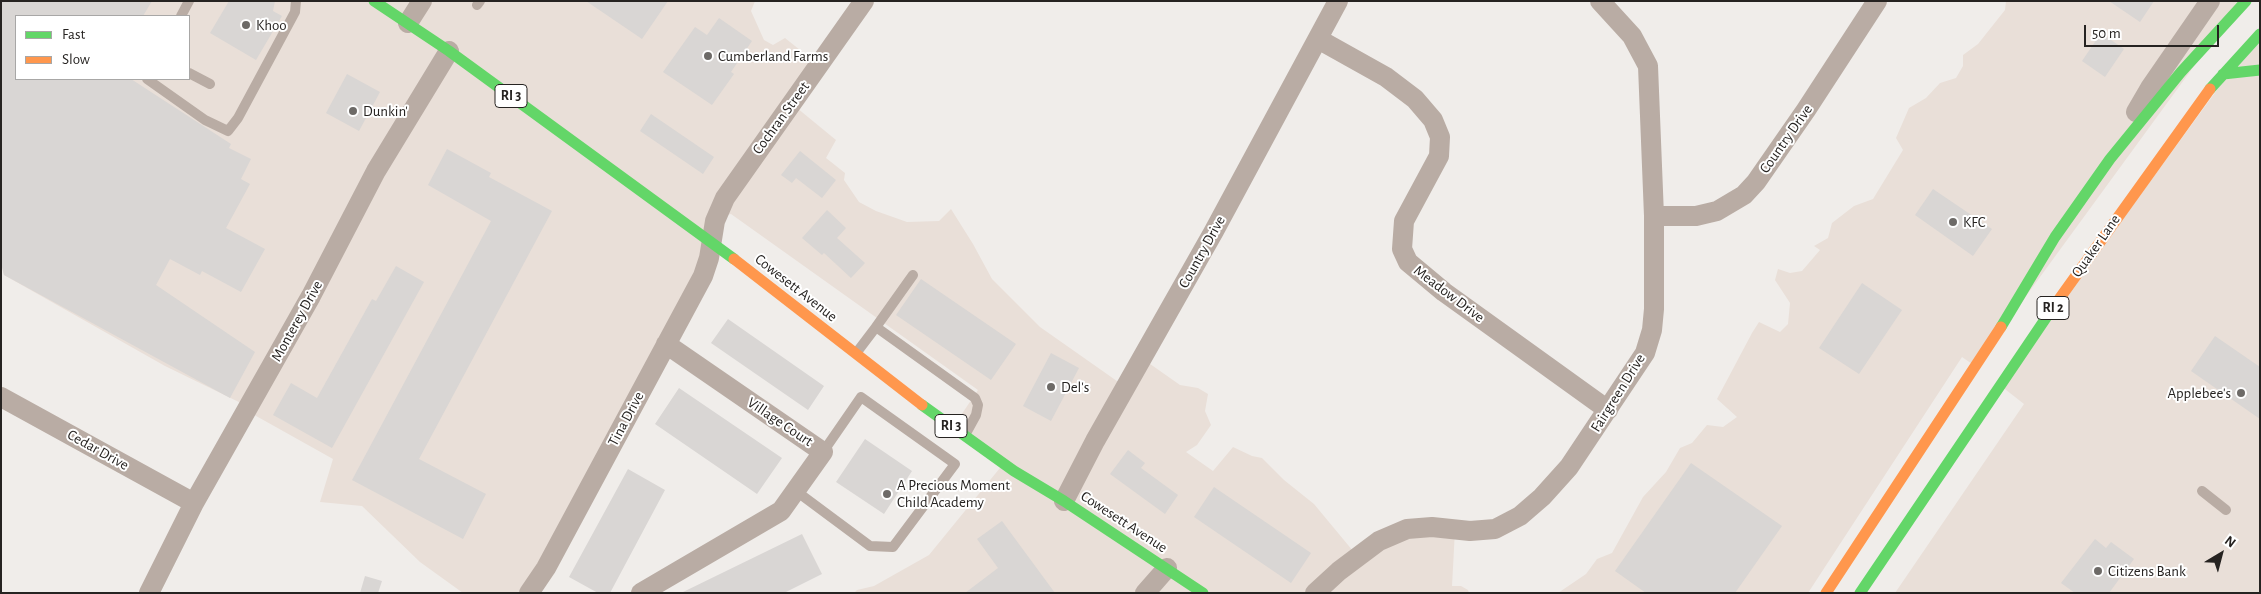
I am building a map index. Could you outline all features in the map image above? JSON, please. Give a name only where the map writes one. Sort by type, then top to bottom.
[{"type":"main road","name":"Cowesett Avenue","points":[[374,1],[449,51],[711,241],[964,436],[1014,471],[1064,501],[1127,544],[1168,568],[1203,593]]},
{"type":"main road","name":"RI 2","points":[[1826,593],[2059,240],[2110,159],[2181,72],[2246,1]]},
{"type":"main road","name":"Quaker Lane","points":[[1860,593],[2082,256],[2198,104],[2260,34]]},
{"type":"main road","points":[[2223,74],[2260,70]]},
{"type":"street","points":[[408,23],[422,1]]},
{"type":"street","name":"Cochran Street","points":[[711,241],[715,221],[725,198],[864,1]]},
{"type":"street","name":"Country Drive","points":[[1064,501],[1095,440],[1214,232],[1338,1]]},
{"type":"street","name":"Fairgreen Drive","points":[[1316,593],[1339,571],[1379,541],[1407,529],[1432,527],[1470,531],[1495,529],[1520,516],[1542,498],[1569,467],[1645,353],[1652,330],[1654,309],[1654,216],[1648,66],[1632,36],[1600,1]]},
{"type":"street","name":"Country Drive","points":[[1654,216],[1696,216],[1717,211],[1744,195],[1756,182],[1806,110],[1877,1]]},
{"type":"street","points":[[2110,159],[2150,88],[2210,1]]},
{"type":"street","name":"Meadow Drive","points":[[1318,39],[1386,77],[1415,99],[1433,120],[1440,137],[1439,156],[1404,221],[1402,249],[1408,262],[1444,292],[1608,410]]},
{"type":"street","name":"Monterey Drive","points":[[149,593],[194,503],[311,296],[376,171],[449,51]]},
{"type":"street","name":"Tina Drive","points":[[529,593],[546,568],[703,276],[707,268],[711,241]]},
{"type":"street","name":"Village Court","points":[[641,593],[781,511],[823,452],[666,344]]},
{"type":"street","name":"Cedar Drive","points":[[1,397],[194,503]]},
{"type":"street","points":[[1145,593],[1168,568]]},
{"type":"lane","points":[[182,15],[189,1]]},
{"type":"lane","points":[[149,80],[206,120],[228,131],[238,118],[295,12],[296,1]]},
{"type":"lane","points":[[190,74],[210,84]]},
{"type":"lane","points":[[856,354],[913,275]]},
{"type":"lane","points":[[876,327],[975,398],[978,405],[976,415],[964,436]]},
{"type":"lane","points":[[796,490],[870,546],[893,547],[955,464],[861,397],[823,452]]},
{"type":"lane","points":[[2202,491],[2226,510]]},
{"type":"shaded area","points":[[1,1],[755,1],[751,11],[764,40],[773,45],[785,38],[820,66],[797,108],[836,140],[826,158],[845,173],[844,180],[859,202],[876,211],[907,222],[939,221],[951,209],[992,279],[1040,327],[1124,386],[1143,359],[1180,385],[1198,388],[1208,394],[1205,411],[1211,425],[1197,445],[1186,452],[1213,471],[1233,447],[1252,456],[1262,458],[1284,480],[1314,504],[1353,551],[1381,538],[1455,530],[1452,586],[1461,586],[1468,590],[1469,593],[854,593],[857,590],[874,586],[929,555],[1004,463],[955,424],[978,390],[731,214],[727,215],[527,593],[463,593],[420,562],[362,506],[320,502],[333,459],[249,412],[245,405],[165,366],[4,275],[1,263]]},
{"type":"shaded area","points":[[2006,1],[2245,1],[2227,21],[1975,366],[1962,357],[1808,593],[1558,593],[1586,574],[1597,559],[1612,553],[1643,497],[1666,472],[1680,448],[1692,443],[1707,425],[1723,427],[1737,417],[1717,399],[1752,333],[1759,322],[1780,332],[1788,324],[1790,303],[1775,280],[1778,269],[1790,273],[1802,271],[1820,250],[1814,246],[1828,238],[1832,223],[1854,206],[1873,199],[1903,150],[1896,138],[1909,108],[1926,98],[1940,83],[1956,78],[1963,66],[1963,55],[1978,44],[2005,10]]},
{"type":"shaded area","points":[[2260,31],[2260,593],[1895,593],[2024,404],[2001,386]]},
{"type":"building","points":[[1,1],[152,1],[144,15],[15,15],[15,80],[133,80],[231,144],[229,148],[251,159],[241,179],[250,184],[226,228],[265,249],[241,292],[202,271],[200,275],[170,259],[156,285],[255,352],[230,398],[4,275],[1,263]]},
{"type":"building","name":"Khoo","points":[[229,1],[275,1],[273,11],[282,16],[256,60],[210,33]]},
{"type":"building","points":[[586,1],[668,1],[642,39]]},
{"type":"building","points":[[2109,1],[2154,1],[2140,22]]},
{"type":"building","name":"Cumberland Farms","points":[[719,18],[752,41],[731,72],[734,74],[712,105],[663,72],[695,27],[707,35]]},
{"type":"building","points":[[2101,33],[2124,49],[2105,77],[2082,61]]},
{"type":"building","points":[[347,74],[380,92],[359,131],[326,113]]},
{"type":"building","points":[[651,114],[714,157],[703,174],[640,131]]},
{"type":"building","points":[[447,149],[491,173],[489,177],[552,211],[419,459],[486,494],[463,539],[352,480],[491,221],[428,185]]},
{"type":"building","points":[[800,151],[836,180],[822,198],[796,178],[792,183],[781,175]]},
{"type":"building","name":"KFC","points":[[1933,189],[1992,229],[1973,256],[1915,215]]},
{"type":"building","points":[[827,210],[846,228],[837,238],[865,263],[851,278],[824,253],[822,255],[802,238]]},
{"type":"building","points":[[396,266],[424,282],[332,448],[273,415],[291,383],[317,398],[372,299],[376,301]]},
{"type":"building","points":[[921,279],[1016,344],[991,380],[896,315]]},
{"type":"building","points":[[1862,283],[1902,310],[1859,374],[1819,348]]},
{"type":"building","points":[[728,319],[824,386],[808,410],[711,343]]},
{"type":"building","name":"Applebee's","points":[[2215,336],[2260,367],[2260,419],[2191,371]]},
{"type":"building","name":"Del's","points":[[1051,353],[1079,368],[1051,421],[1023,406]]},
{"type":"building","points":[[679,388],[782,458],[757,494],[655,424]]},
{"type":"building","points":[[865,439],[912,471],[884,514],[836,482]]},
{"type":"building","points":[[1128,450],[1145,463],[1141,468],[1178,495],[1165,514],[1110,474]]},
{"type":"building","points":[[1691,463],[1782,526],[1735,593],[1646,593],[1615,571]]},
{"type":"building","points":[[628,469],[665,490],[610,593],[598,593],[569,577]]},
{"type":"building","points":[[1214,487],[1311,553],[1291,583],[1194,517]]},
{"type":"building","points":[[1002,521],[1055,593],[965,593],[998,568],[977,539]]},
{"type":"building","points":[[802,534],[822,574],[784,593],[681,593]]},
{"type":"building","name":"Citizens Bank","points":[[2095,539],[2106,548],[2111,542],[2134,559],[2109,593],[2075,593],[2061,583]]},
{"type":"building","points":[[365,576],[382,581],[378,593],[360,593]]},
{"type":"traffic: fast","points":[[374,1],[449,51],[734,259]]},
{"type":"traffic: fast","points":[[2001,327],[2055,237],[2110,159],[2181,72],[2246,1]]},
{"type":"traffic: fast","points":[[2210,89],[2260,34]]},
{"type":"traffic: fast","points":[[2223,74],[2260,70]]},
{"type":"traffic: fast","points":[[1860,593],[2052,309]]},
{"type":"traffic: fast","points":[[922,405],[1014,471],[1064,501],[1203,593]]},
{"type":"traffic: slow","points":[[2052,309],[2210,89]]},
{"type":"traffic: slow","points":[[734,259],[922,405]]},
{"type":"traffic: slow","points":[[1826,593],[2001,327]]},
{"type":"place","name":"Khoo","points":[[246,25]]},
{"type":"place","name":"Cumberland Farms","points":[[708,56]]},
{"type":"place","name":"Dunkin'","points":[[353,111]]},
{"type":"place","name":"KFC","points":[[1953,222]]},
{"type":"place","name":"Del's","points":[[1051,387]]},
{"type":"place","name":"Applebee's","points":[[2241,393]]},
{"type":"place","name":"A Precious Moment Child Academy","points":[[887,494]]},
{"type":"place","name":"Citizens Bank","points":[[2098,571]]}]
